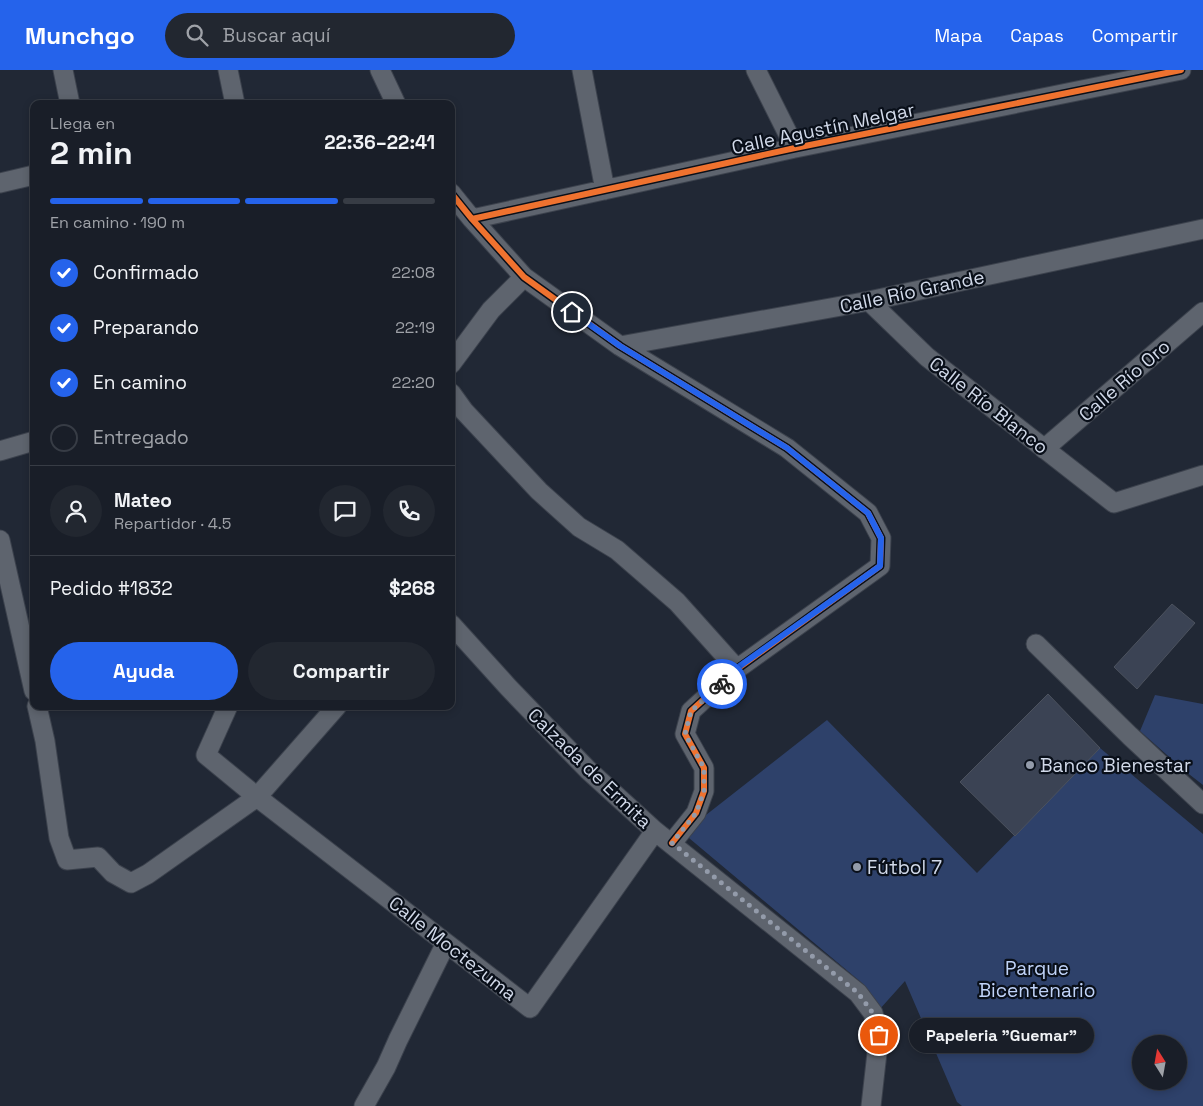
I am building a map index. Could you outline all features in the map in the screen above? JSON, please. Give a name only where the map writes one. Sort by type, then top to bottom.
[{"type":"street","points":[[63,70],[69,100]]},
{"type":"street","points":[[228,70],[234,100]]},
{"type":"street","points":[[380,70],[394,100]]},
{"type":"street","points":[[582,70],[604,190]]},
{"type":"street","points":[[756,70],[794,148]]},
{"type":"street","name":"Calle Agustín Melgar","points":[[472,220],[794,148],[1181,70]]},
{"type":"street","points":[[0,182],[30,176]]},
{"type":"street","points":[[455,198],[472,220],[524,277],[620,346],[787,448],[868,513],[881,538],[880,566],[737,668],[691,711],[685,734],[704,768],[704,791],[696,813],[672,843]]},
{"type":"street","name":"Calle Río Grande","points":[[620,346],[869,301],[1203,229]]},
{"type":"street","points":[[455,359],[491,310],[524,277]]},
{"type":"street","name":"Calle Río Blanco","points":[[869,301],[927,356],[1114,503],[1203,475]]},
{"type":"street","name":"Calle Río Oro","points":[[1044,449],[1203,312]]},
{"type":"street","points":[[455,399],[464,411],[539,491],[580,527],[617,550],[677,602],[737,668]]},
{"type":"street","points":[[0,451],[30,442]]},
{"type":"street","points":[[0,540],[30,672]]},
{"type":"street","name":"Calzada de Ermita","points":[[455,628],[508,688],[582,763],[655,831],[858,993],[872,1012],[879,1035],[871,1106]]},
{"type":"street","points":[[1036,644],[1203,804]]},
{"type":"street","points":[[38,710],[45,741],[59,838],[67,860],[98,857],[113,873],[131,883],[148,874],[257,797],[333,710]]},
{"type":"street","name":"Calle Moctezuma","points":[[226,710],[206,755],[257,797],[530,1008],[655,831]]},
{"type":"street","points":[[364,1106],[386,1067],[446,944]]},
{"type":"green space","points":[[1155,695],[1203,704],[1203,785],[1140,731]]},
{"type":"green space","name":"Parque Bicentenario","points":[[827,720],[977,873],[1100,748],[1203,834],[1203,1106],[962,1106],[957,1102],[905,981],[879,1010],[871,994],[862,983],[683,833]]},
{"type":"building","points":[[1172,604],[1195,623],[1137,689],[1114,667]]},
{"type":"building","name":"Banco Bienestar","points":[[1048,694],[1100,748],[1015,836],[960,782]]},
{"type":"cycle path","points":[[472,219],[795,148],[1181,70]]},
{"type":"cycle path","points":[[455,198],[524,277],[620,346],[787,448],[868,513],[881,538],[880,566],[737,669],[691,711],[685,734],[704,768],[704,791],[696,813],[672,843]]},
{"type":"way so far","points":[[722,684],[691,711],[685,734],[704,768],[704,791],[696,813],[672,843],[858,993],[872,1012],[879,1035]]},
{"type":"place","name":"Banco Bienestar","points":[[1030,765]]},
{"type":"place","name":"Fútbol 7","points":[[857,867]]},
{"type":"place","name":"Papeleria \"Guemar\"","points":[[879,1035]]},
{"type":"route","points":[[572,312],[620,346],[787,448],[868,513],[881,538],[880,566],[737,668],[722,684]]}]
